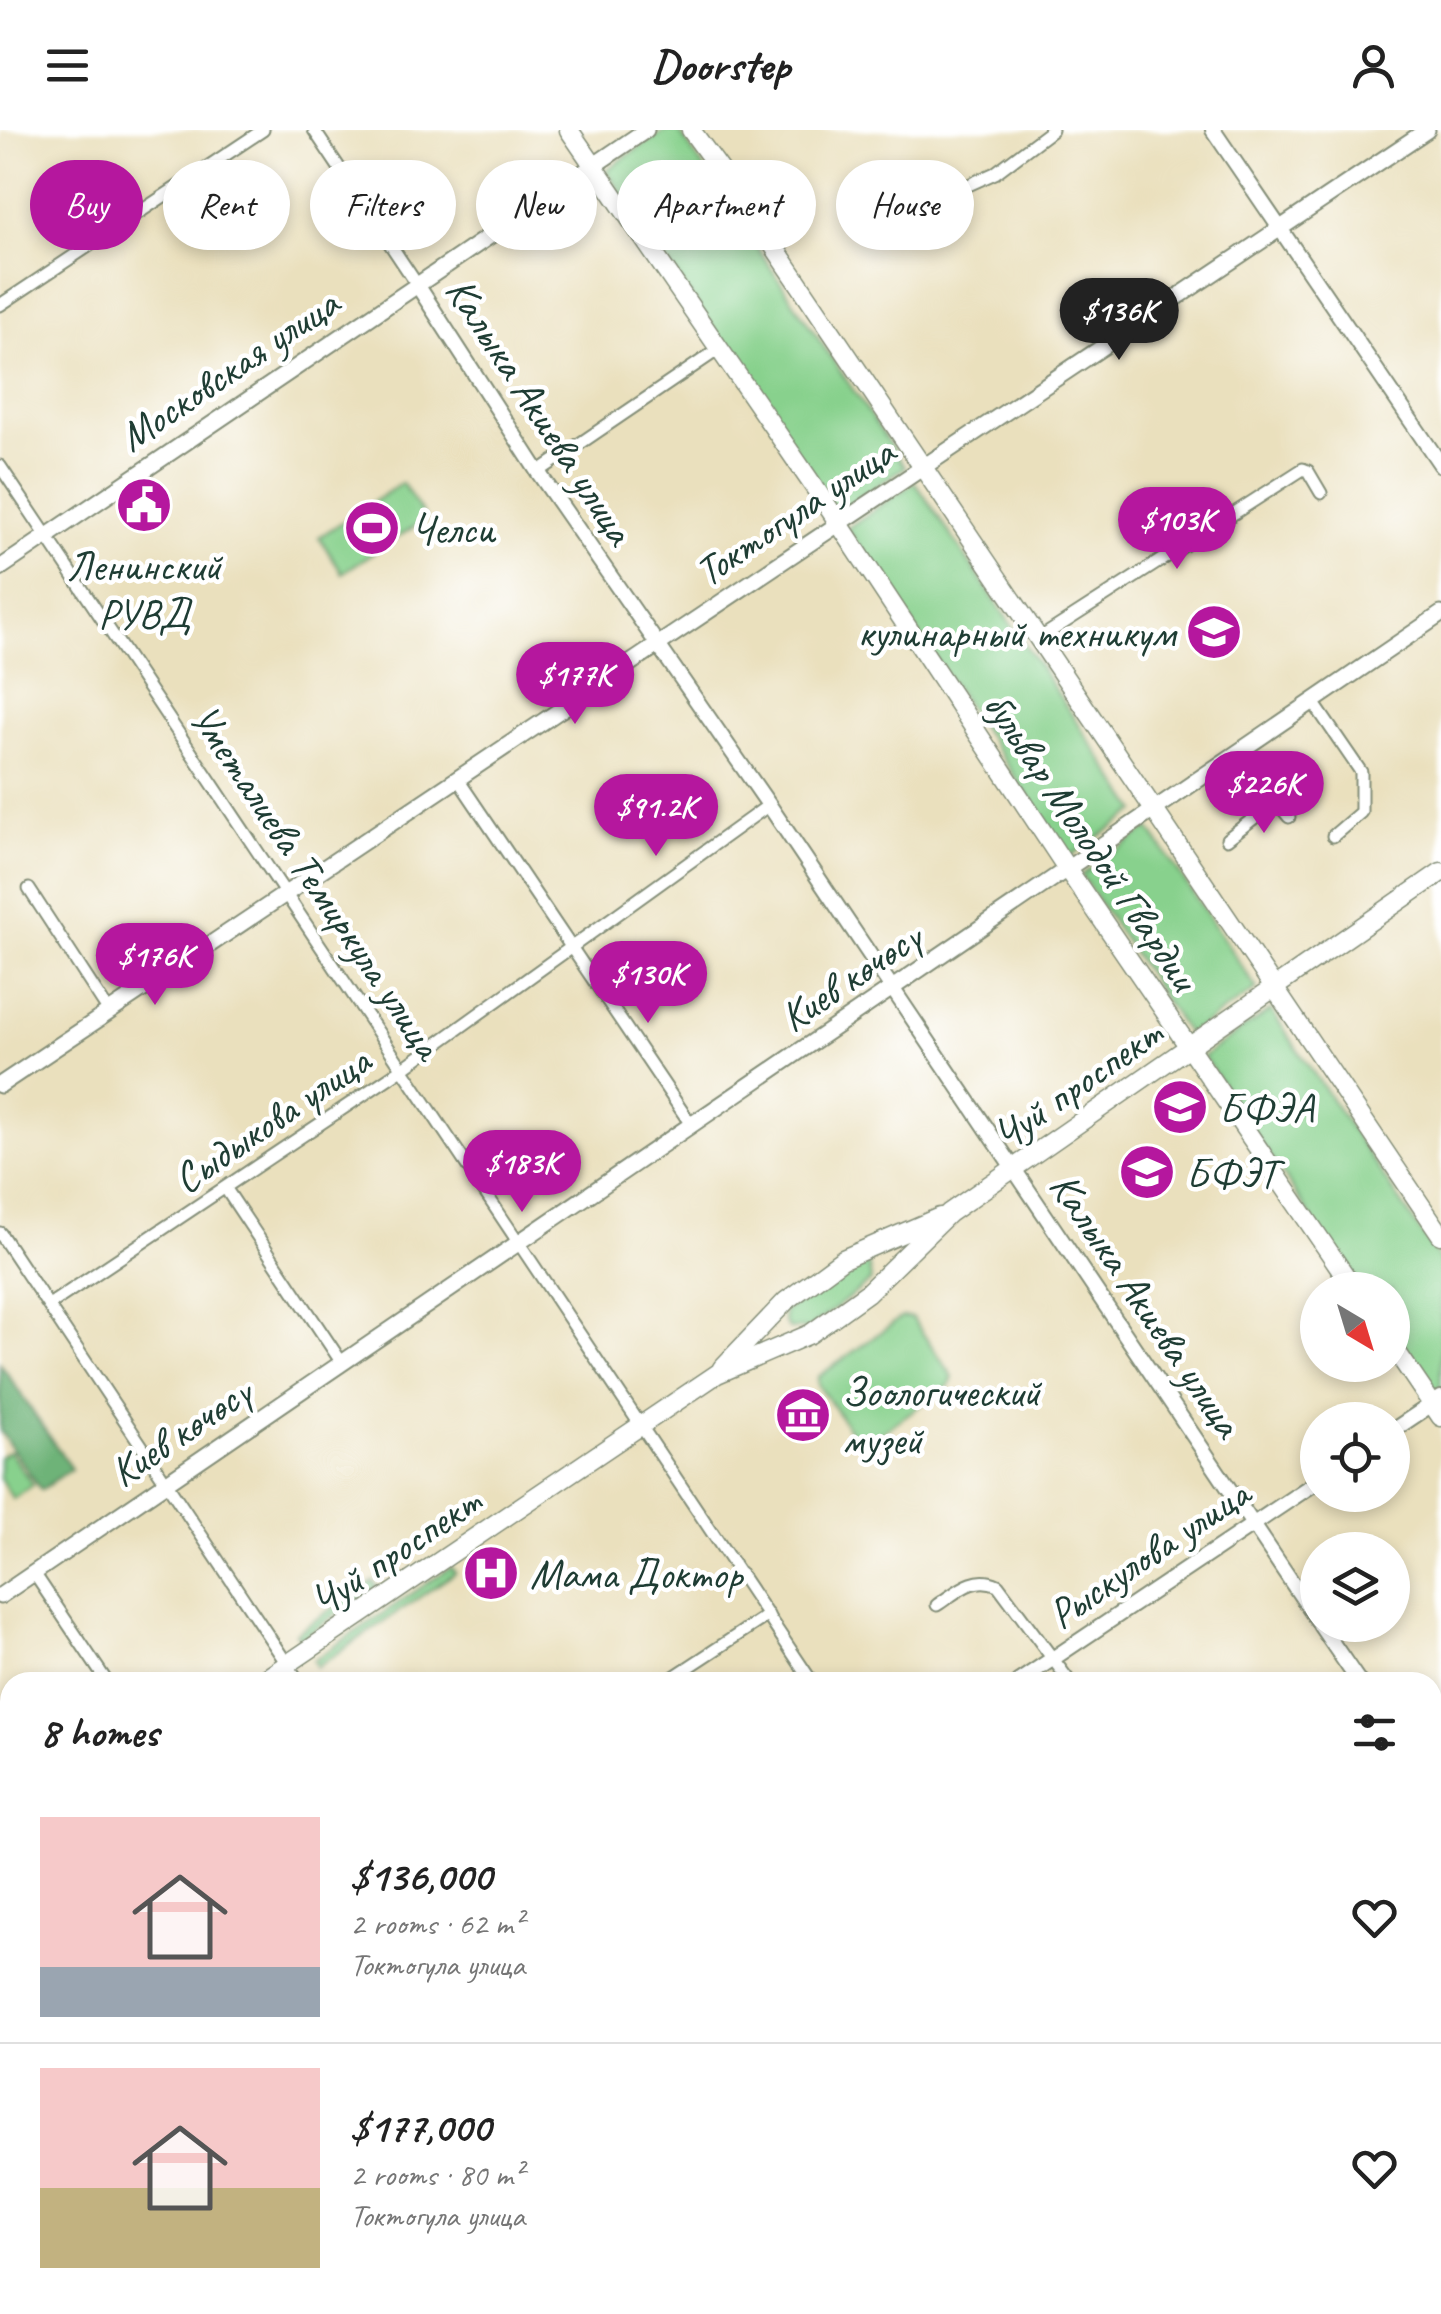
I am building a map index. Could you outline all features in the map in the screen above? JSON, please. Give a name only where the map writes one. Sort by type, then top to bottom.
[{"type":"main road","name":"бульвар Молодой Гвардии","points":[[569,130],[589,160]]},
{"type":"main road","name":"Московская улица","points":[[597,163],[646,130]]},
{"type":"main road","name":"бульвар Молодой Гвардии","points":[[691,130],[748,208],[1441,1235]]},
{"type":"main road","name":"Токтогула улица","points":[[0,1085],[1427,130]]},
{"type":"main road","name":"бульвар Молодой Гвардии","points":[[597,172],[838,522],[1068,870],[1343,1272]]},
{"type":"main road","name":"Московская улица","points":[[0,568],[476,243]]},
{"type":"main road","name":"Киев көчөсү","points":[[0,1596],[1441,614]]},
{"type":"main road","name":"Чуй проспект","points":[[276,1672],[717,1374],[810,1334],[877,1284],[949,1213],[1441,872]]},
{"type":"main road","name":"Чуй проспект","points":[[717,1374],[786,1301],[843,1258],[949,1213]]},
{"type":"main road","points":[[1410,1369],[1438,1406]]},
{"type":"street","points":[[0,305],[263,130]]},
{"type":"street","name":"Калыка Акиева улица","points":[[314,130],[538,472],[769,806],[1300,1595]]},
{"type":"street","points":[[974,182],[995,173],[1052,130]]},
{"type":"street","points":[[1214,130],[1441,465]]},
{"type":"street","points":[[538,472],[718,349]]},
{"type":"street","name":"Уметалиева Темиркула улица","points":[[0,466],[805,1672]]},
{"type":"street","points":[[1038,640],[1303,469],[1321,493]]},
{"type":"street","points":[[1313,702],[1362,777],[1360,812],[1333,836]]},
{"type":"street","points":[[1237,754],[1290,817]]},
{"type":"street","points":[[457,778],[692,1126]]},
{"type":"street","points":[[1227,839],[1276,801]]},
{"type":"street","name":"Сыдыкова улица","points":[[48,1306],[402,1069],[769,806]]},
{"type":"street","points":[[28,889],[109,1012]]},
{"type":"street","points":[[226,1189],[342,1363]]},
{"type":"street","points":[[0,1233],[292,1672]]},
{"type":"street","points":[[1410,1421],[1438,1406]]},
{"type":"street","name":"Рыскулова улица","points":[[1034,1672],[1300,1493]]},
{"type":"street","points":[[34,1572],[101,1672]]},
{"type":"street","points":[[937,1605],[971,1582],[986,1580],[998,1585],[1062,1672]]},
{"type":"street","points":[[681,1672],[768,1615]]},
{"type":"street","name":"Калыка Акиева улица","points":[[1332,1642],[1352,1672]]},
{"type":"green space","points":[[666,130],[678,130],[698,160],[621,160]]},
{"type":"green space","points":[[617,163],[617,186],[606,170]]},
{"type":"green space","points":[[660,250],[759,250],[905,467],[837,513]]},
{"type":"green space","points":[[915,482],[1137,811],[1069,857],[847,528]]},
{"type":"green space","name":"Челси","points":[[402,483],[426,519],[342,573],[319,537]]},
{"type":"green space","points":[[1149,828],[1257,989],[1188,1035],[1081,875]]},
{"type":"green space","points":[[1271,1010],[1441,1262],[1441,1389],[1431,1396],[1410,1364],[1410,1272],[1348,1272],[1203,1056]]},
{"type":"green space","points":[[851,1260],[861,1260],[869,1266],[871,1281],[808,1329],[789,1329],[784,1312]]},
{"type":"green space","points":[[902,1317],[912,1318],[953,1377],[950,1385],[866,1443],[858,1442],[818,1385],[818,1377]]},
{"type":"green space","points":[[0,1363],[71,1469],[41,1490],[0,1431]]},
{"type":"green space","points":[[9,1451],[33,1485],[13,1499],[0,1479],[0,1457]]},
{"type":"green space","points":[[451,1567],[455,1573],[317,1667],[313,1661]]},
{"type":"green space","points":[[373,1581],[377,1587],[300,1639],[296,1633]]},
{"type":"place","name":"Ленинский РУВД","points":[[144,505]]},
{"type":"place","name":"Челси","points":[[372,528]]},
{"type":"place","name":"кулинарный техникум","points":[[1214,632]]},
{"type":"place","name":"БФЭА","points":[[1180,1107]]},
{"type":"place","name":"БФЭТ","points":[[1147,1172]]},
{"type":"place","name":"Зоологический музей","points":[[803,1415]]},
{"type":"place","name":"Мама Доктор","points":[[491,1573]]}]
